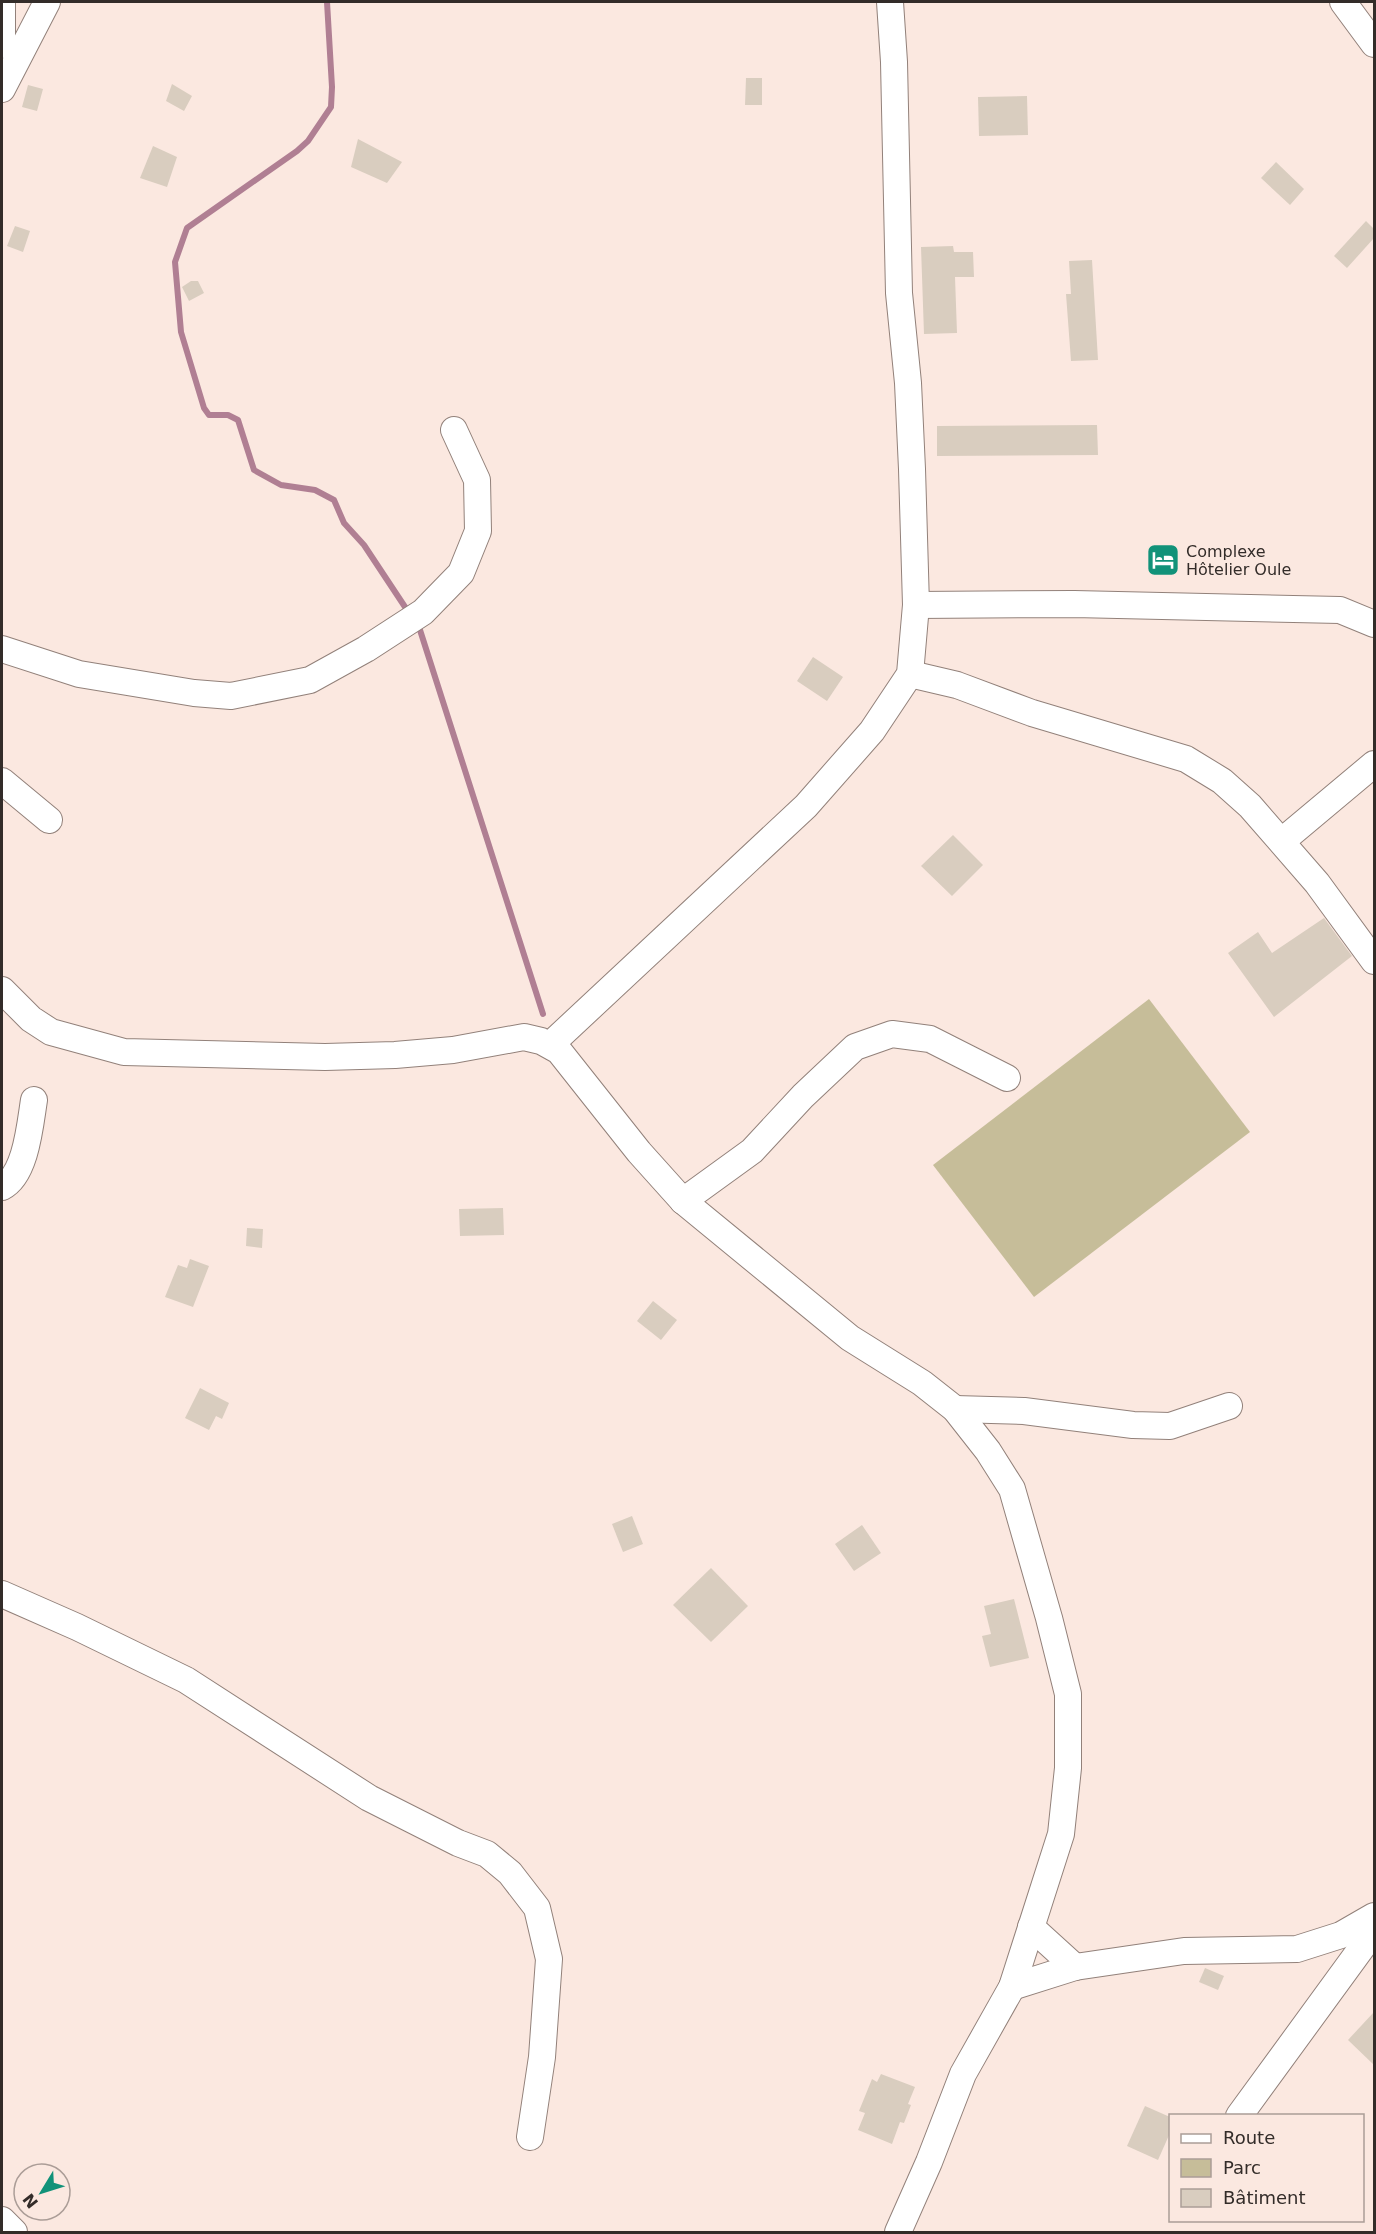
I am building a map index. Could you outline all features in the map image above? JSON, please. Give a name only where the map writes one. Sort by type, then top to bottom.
[{"type":"street","points":[[2,2],[2,45]]},
{"type":"street","points":[[2,89],[47,2]]},
{"type":"street","points":[[550,1045],[806,806],[872,730],[910,674],[916,605],[912,470],[908,383],[899,293],[894,62],[890,2]]},
{"type":"street","points":[[1343,2],[1374,44]]},
{"type":"street","points":[[2,649],[79,674],[159,688],[231,696],[310,680],[366,649],[423,612],[461,573],[478,531],[477,480],[454,430]]},
{"type":"street","points":[[916,605],[1074,604],[1340,610],[1374,624]]},
{"type":"street","points":[[910,674],[957,686],[1032,713],[1186,759],[1222,781],[1250,806],[1282,841],[1317,883],[1374,961]]},
{"type":"street","points":[[1282,841],[1374,764]]},
{"type":"street","points":[[2,781],[49,820]]},
{"type":"street","points":[[2,990],[31,1019],[51,1032],[124,1052],[325,1057],[406,1054],[453,1050],[524,1037],[550,1045],[559,1051],[639,1152],[683,1201],[850,1338],[922,1383],[955,1409],[988,1451],[1012,1489],[1068,1694],[1068,1768],[1061,1834],[1012,1987],[963,2074],[929,2162],[898,2232]]},
{"type":"street","points":[[683,1201],[752,1151],[803,1096],[855,1047],[892,1034],[930,1040],[1007,1078]]},
{"type":"street","points":[[2,1187],[14,1176],[25,1152],[34,1100]]},
{"type":"street","points":[[955,1409],[1024,1411],[1133,1425],[1170,1426],[1229,1406]]},
{"type":"street","points":[[2,1594],[77,1627],[186,1680],[369,1797],[458,1843],[487,1854],[510,1873],[537,1908],[549,1959],[542,2057],[530,2137]]},
{"type":"street","points":[[1012,1987],[1076,1967],[1184,1952],[1298,1949],[1341,1935],[1374,1916]]},
{"type":"street","points":[[1031,1927],[1076,1967]]},
{"type":"street","points":[[1240,2114],[1374,1931]]},
{"type":"street","points":[[2,2220],[14,2232]]},
{"type":"green space","points":[[1149,999],[1250,1132],[1034,1297],[933,1165]]},
{"type":"building","points":[[746,78],[762,78],[762,105],[745,105]]},
{"type":"building","points":[[172,84],[192,96],[184,111],[166,101]]},
{"type":"building","points":[[28,85],[43,89],[37,111],[22,107]]},
{"type":"building","points":[[1027,96],[1028,135],[979,136],[978,97]]},
{"type":"building","points":[[358,139],[402,162],[387,183],[351,167]]},
{"type":"building","points":[[153,146],[177,157],[167,187],[140,178]]},
{"type":"building","points":[[1276,162],[1304,189],[1290,205],[1261,178]]},
{"type":"building","points":[[1366,221],[1374,229],[1374,238],[1347,268],[1334,256]]},
{"type":"building","points":[[15,226],[30,231],[23,252],[7,246]]},
{"type":"building","points":[[953,246],[954,252],[973,252],[974,277],[955,277],[957,333],[924,334],[921,247]]},
{"type":"building","points":[[1092,260],[1098,360],[1071,361],[1066,294],[1071,294],[1069,261]]},
{"type":"building","points":[[191,281],[198,281],[204,293],[189,301],[182,287]]},
{"type":"building","points":[[1097,425],[1098,455],[937,456],[937,426]]},
{"type":"building","points":[[813,657],[843,677],[827,701],[797,681]]},
{"type":"building","points":[[953,835],[983,865],[952,896],[921,866]]},
{"type":"building","points":[[1324,918],[1352,956],[1274,1017],[1228,953],[1258,932],[1272,953]]},
{"type":"building","points":[[503,1208],[504,1235],[460,1236],[459,1209]]},
{"type":"building","points":[[247,1228],[263,1229],[262,1248],[246,1246]]},
{"type":"building","points":[[190,1259],[209,1266],[193,1307],[165,1297],[178,1265],[187,1268]]},
{"type":"building","points":[[653,1301],[677,1320],[661,1340],[637,1321]]},
{"type":"building","points":[[200,1388],[229,1403],[222,1419],[216,1416],[209,1430],[185,1418]]},
{"type":"building","points":[[632,1516],[643,1544],[623,1552],[612,1524]]},
{"type":"building","points":[[862,1525],[881,1553],[854,1571],[835,1544]]},
{"type":"building","points":[[711,1568],[748,1606],[711,1642],[673,1605]]},
{"type":"building","points":[[1014,1599],[1029,1658],[990,1667],[982,1636],[991,1634],[984,1606]]},
{"type":"building","points":[[1205,1968],[1224,1976],[1218,1990],[1199,1982]]},
{"type":"building","points":[[1374,2012],[1374,2065],[1348,2040]]},
{"type":"building","points":[[881,2074],[915,2087],[904,2123],[900,2122],[892,2144],[858,2130],[865,2113],[859,2111],[872,2079],[877,2082]]},
{"type":"building","points":[[1145,2106],[1169,2117],[1169,2135],[1158,2160],[1127,2146]]},
{"type":"waterway","points":[[327,2],[331,107],[308,141],[297,151],[187,228],[175,262],[181,332],[204,408],[209,415],[228,415],[238,420],[254,470],[281,485],[315,490],[334,500],[344,523],[364,545],[409,613]]},
{"type":"waterway","points":[[416,624],[420,630],[543,1014]]},
{"type":"place","name":"Complexe Hôtelier Oule","points":[[1163,560]]}]
